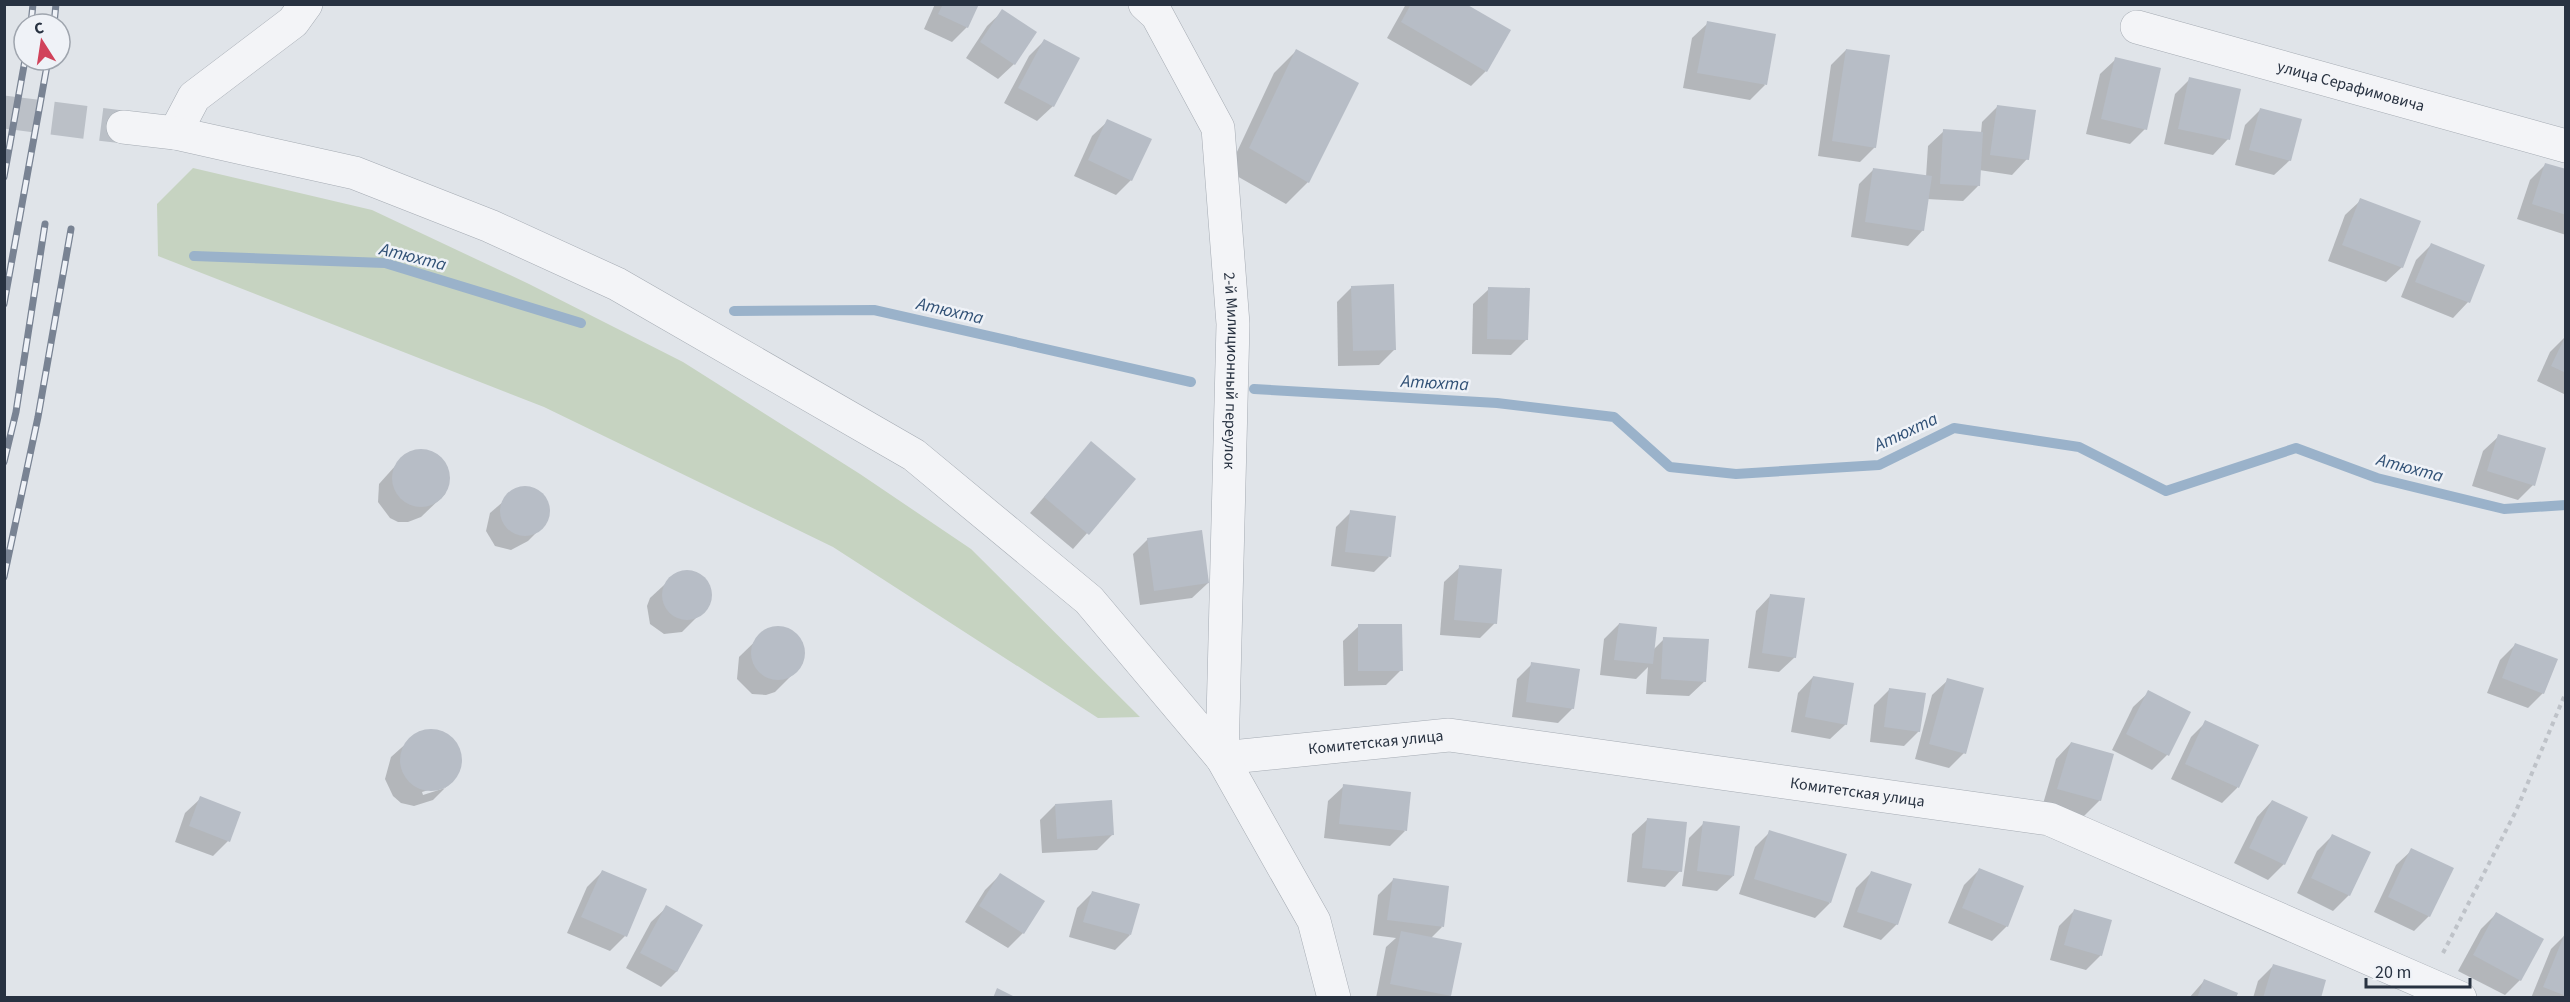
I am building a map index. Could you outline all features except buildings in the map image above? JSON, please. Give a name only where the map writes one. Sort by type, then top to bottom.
[{"type":"street","points":[[175,133],[194,97],[293,22],[306,4]]},
{"type":"street","name":"2-й Милиционный переулок","points":[[1154,8],[1218,128],[1233,324],[1222,758]]},
{"type":"street","name":"улица Серафимовича","points":[[2137,27],[2565,146]]},
{"type":"street","points":[[123,127],[175,133],[355,173],[490,226],[617,284],[914,455],[1089,600],[1222,758],[1314,921],[1334,998]]},
{"type":"street","name":"Комитетская улица","points":[[1222,758],[1449,735],[2049,819],[2460,998]]},
{"type":"path","points":[[2428,983],[2516,811],[2565,692]]},
{"type":"green space","points":[[193,168],[372,210],[529,284],[683,362],[860,474],[971,549],[1140,717],[1098,718],[833,547],[544,407],[158,256],[157,204]]},
{"type":"waterway","name":"Атюхта","points":[[194,256],[385,263],[581,323]]},
{"type":"waterway","name":"Атюхта","points":[[734,311],[874,310],[1191,382]]},
{"type":"waterway","name":"Атюхта","points":[[1254,389],[1497,403],[1614,417],[1670,467],[1736,474],[1879,465],[1954,428],[2079,447],[2166,491],[2296,448],[2377,478],[2504,509],[2566,505]]},
{"type":"tunnel","points":[[4,112],[123,127]]},
{"type":"railway","points":[[32,12],[33,4]]},
{"type":"railway","points":[[55,12],[56,4]]},
{"type":"railway","points":[[4,177],[23,72]]},
{"type":"railway","points":[[4,304],[46,72]]},
{"type":"railway","points":[[4,462],[16,412],[45,224]]},
{"type":"railway","points":[[4,577],[38,417],[71,229]]}]
